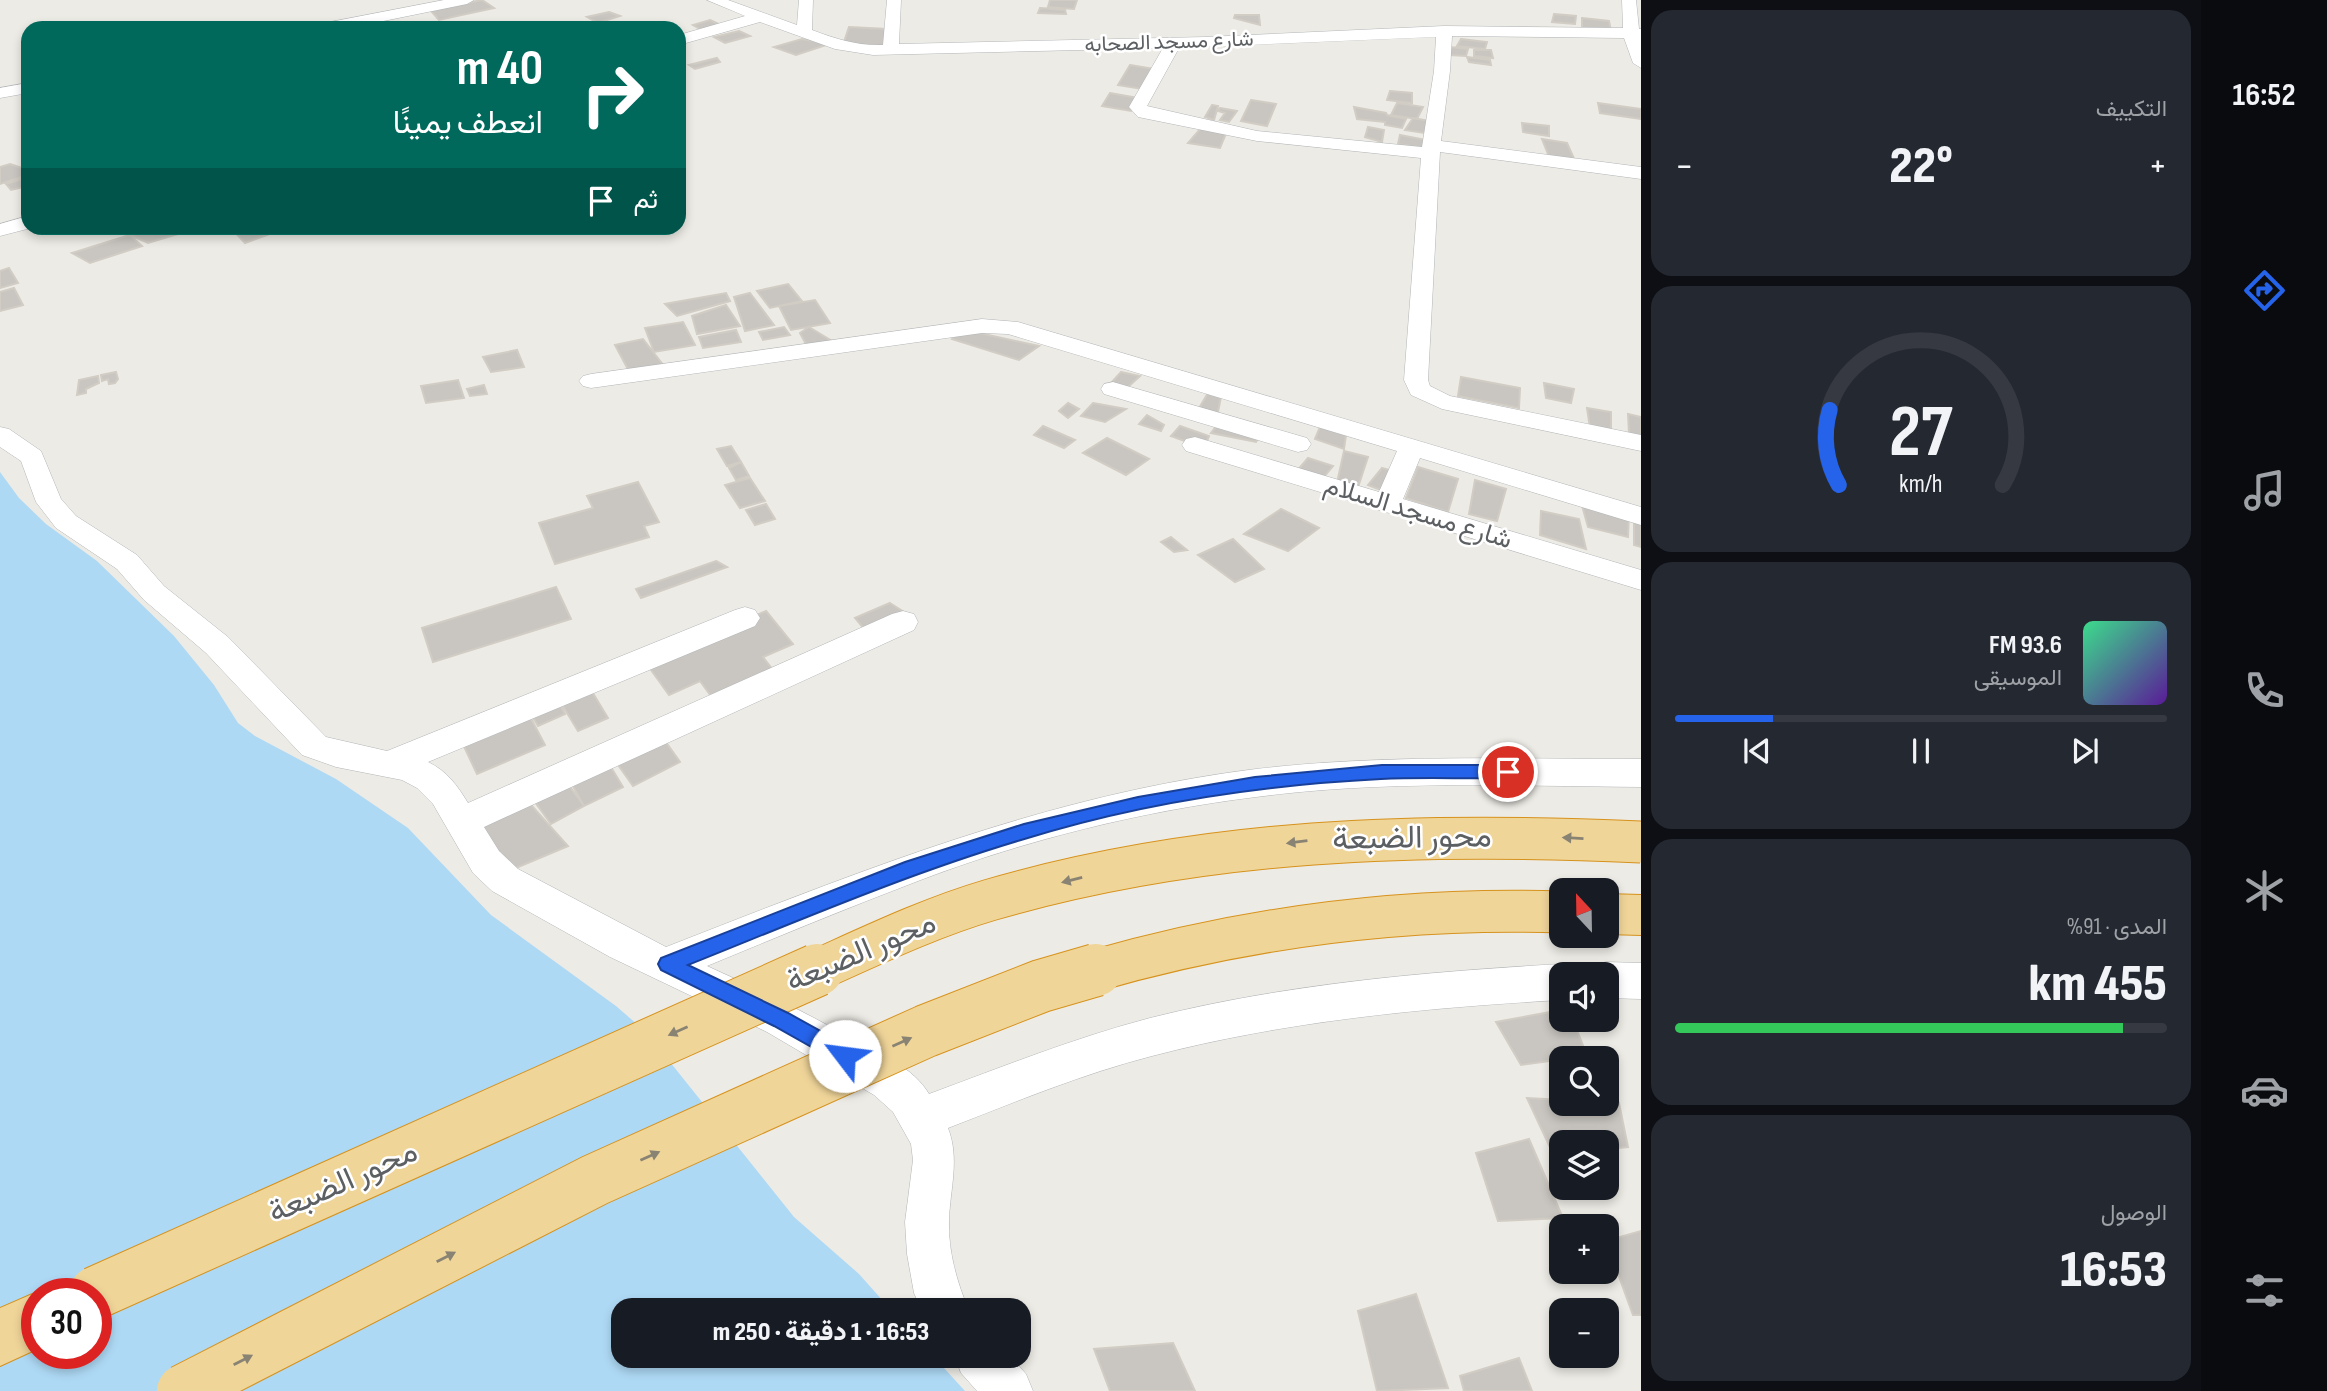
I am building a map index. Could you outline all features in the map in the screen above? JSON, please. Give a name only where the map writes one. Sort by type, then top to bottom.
[{"type":"highway","name":"محور الضبعة","points":[[112,1285],[857,952],[912,928],[989,901],[1119,868],[1314,840],[1483,836],[1641,842]]},
{"type":"highway","points":[[183,1391],[595,1181],[926,1031],[1041,986],[1164,950],[1267,931],[1384,918],[1499,910],[1549,912]]},
{"type":"highway","points":[[1619,914],[1641,915]]},
{"type":"highway","points":[[0,1337],[21,1327]]},
{"type":"street","points":[[360,21],[467,0]]},
{"type":"street","name":"شارع مسجد الصحابه","points":[[714,0],[850,48],[891,50],[1172,44],[1444,31],[1636,34]]},
{"type":"street","points":[[804,33],[806,0]]},
{"type":"street","points":[[891,50],[894,0]]},
{"type":"street","points":[[1629,0],[1641,63]]},
{"type":"street","points":[[686,38],[760,18]]},
{"type":"street","points":[[1444,31],[1442,71],[1431,149],[1418,321],[1416,380],[1420,390],[1442,402],[1641,443]]},
{"type":"street","points":[[1172,44],[1138,107],[1144,113],[1267,138],[1431,149],[1641,173]]},
{"type":"street","points":[[0,93],[21,89]]},
{"type":"street","points":[[0,230],[21,224]]},
{"type":"street","points":[[591,381],[996,326],[1041,335],[1308,416],[1407,457],[1641,516]]},
{"type":"street","points":[[1113,389],[1298,444]]},
{"type":"street","points":[[1287,473],[1308,416]]},
{"type":"street","points":[[0,435],[32,457],[49,502],[66,522],[127,562],[154,593],[217,645],[314,746],[337,754],[409,768],[429,778],[444,794],[486,862],[505,880],[623,945],[781,1019],[888,1081],[908,1098],[931,1139],[934,1160],[927,1222],[929,1254],[940,1298]]},
{"type":"street","name":"شارع مسجد السلام","points":[[1195,445],[1641,580]]},
{"type":"street","points":[[1366,454],[1407,457]]},
{"type":"street","points":[[1388,503],[1407,457]]},
{"type":"street","points":[[389,764],[746,618]]},
{"type":"street","points":[[460,822],[903,622]]},
{"type":"street","points":[[667,964],[912,867],[1024,831],[1138,804],[1255,783],[1382,772],[1641,773]]},
{"type":"street","points":[[1619,980],[1641,981]]},
{"type":"street","points":[[921,1118],[1026,1078],[1150,1037],[1272,1010],[1370,995],[1549,983]]},
{"type":"street","points":[[989,1368],[1009,1391]]},
{"type":"water","points":[[0,472],[19,498],[46,524],[97,561],[174,636],[214,685],[238,723],[255,736],[336,779],[408,828],[491,915],[616,1006],[646,1032],[794,1217],[859,1274],[880,1298],[611,1298],[611,1368],[944,1368],[965,1391],[0,1391]]},
{"type":"building","points":[[482,0],[494,8],[439,20],[430,10]]},
{"type":"building","points":[[1050,0],[1077,0],[1074,9],[1048,7]]},
{"type":"building","points":[[1040,8],[1065,10],[1066,14],[1038,13]]},
{"type":"building","points":[[609,12],[620,16],[604,21],[594,21],[587,17]]},
{"type":"building","points":[[1554,14],[1576,16],[1575,24],[1552,22]]},
{"type":"building","points":[[1235,15],[1259,15],[1260,25],[1234,18]]},
{"type":"building","points":[[1582,18],[1609,21],[1611,31],[1582,28]]},
{"type":"building","points":[[710,20],[723,26],[705,32],[693,25]]},
{"type":"building","points":[[849,27],[887,29],[882,49],[843,45]]},
{"type":"building","points":[[739,31],[750,36],[725,43],[714,37]]},
{"type":"building","points":[[802,39],[829,44],[796,55],[774,47]]},
{"type":"building","points":[[1461,39],[1487,42],[1485,49],[1457,46]]},
{"type":"building","points":[[1450,47],[1468,49],[1466,56],[1450,55]]},
{"type":"building","points":[[1474,50],[1491,50],[1493,58],[1474,56]]},
{"type":"building","points":[[1467,57],[1490,60],[1491,65],[1469,62]]},
{"type":"building","points":[[717,58],[720,62],[695,69],[689,65]]},
{"type":"building","points":[[1130,65],[1154,69],[1142,89],[1118,85]]},
{"type":"building","points":[[1390,91],[1412,93],[1412,103],[1387,100]]},
{"type":"building","points":[[1110,93],[1138,98],[1131,111],[1102,106]]},
{"type":"building","points":[[1251,100],[1276,104],[1267,126],[1241,121]]},
{"type":"building","points":[[1397,103],[1423,107],[1417,119],[1391,115]]},
{"type":"building","points":[[1598,103],[1641,109],[1641,119],[1600,113]]},
{"type":"building","points":[[1212,105],[1218,106],[1214,120],[1205,117]]},
{"type":"building","points":[[1354,107],[1406,119],[1402,128],[1385,125],[1385,122],[1357,119]]},
{"type":"building","points":[[1220,108],[1237,111],[1229,122],[1220,120],[1225,113],[1218,111]]},
{"type":"building","points":[[1413,118],[1435,122],[1431,134],[1405,130]]},
{"type":"building","points":[[1522,123],[1549,126],[1549,136],[1523,132]]},
{"type":"building","points":[[1368,127],[1384,130],[1382,142],[1365,137]]},
{"type":"building","points":[[1201,128],[1227,131],[1220,148],[1188,143]]},
{"type":"building","points":[[1400,135],[1426,140],[1424,148],[1398,144]]},
{"type":"building","points":[[1542,139],[1567,143],[1576,163],[1550,159]]},
{"type":"building","points":[[10,164],[21,168],[21,177],[0,184],[0,167]]},
{"type":"building","points":[[21,179],[21,188],[11,190],[6,184]]},
{"type":"building","points":[[130,235],[175,235],[148,243]]},
{"type":"building","points":[[130,235],[142,246],[90,263],[72,253]]},
{"type":"building","points":[[238,235],[267,235],[245,243]]},
{"type":"building","points":[[9,268],[18,283],[0,288],[0,271]]},
{"type":"building","points":[[788,284],[802,301],[770,308],[757,291]]},
{"type":"building","points":[[14,288],[23,305],[0,311],[0,292]]},
{"type":"building","points":[[726,293],[730,301],[677,316],[665,304]]},
{"type":"building","points":[[750,293],[774,325],[745,331],[734,297]]},
{"type":"building","points":[[815,300],[830,323],[791,330],[779,306]]},
{"type":"building","points":[[726,305],[740,326],[697,334],[692,316]]},
{"type":"building","points":[[683,322],[695,345],[654,352],[645,328]]},
{"type":"building","points":[[784,327],[790,335],[763,340],[759,332]]},
{"type":"building","points":[[809,327],[832,341],[807,346],[800,333]]},
{"type":"building","points":[[961,329],[1039,346],[1019,360],[952,339]]},
{"type":"building","points":[[736,330],[741,342],[703,348],[699,337]]},
{"type":"building","points":[[643,339],[664,366],[631,375],[615,345]]},
{"type":"building","points":[[517,350],[524,367],[491,372],[483,357]]},
{"type":"building","points":[[116,372],[118,379],[115,383],[109,384],[108,379],[102,381],[101,375]]},
{"type":"building","points":[[1121,372],[1140,376],[1127,388],[1110,384]]},
{"type":"building","points":[[98,376],[99,383],[86,389],[86,393],[77,395],[79,380]]},
{"type":"building","points":[[1461,377],[1520,388],[1519,408],[1458,396]]},
{"type":"building","points":[[458,380],[464,398],[426,403],[421,386]]},
{"type":"building","points":[[1544,383],[1574,389],[1571,403],[1546,398]]},
{"type":"building","points":[[484,385],[487,394],[470,396],[467,389]]},
{"type":"building","points":[[1208,393],[1221,397],[1217,417],[1198,410]]},
{"type":"building","points":[[1068,403],[1079,409],[1068,418],[1059,411]]},
{"type":"building","points":[[1093,403],[1126,409],[1105,422],[1081,416]]},
{"type":"building","points":[[1587,408],[1611,412],[1611,433],[1590,428]]},
{"type":"building","points":[[1628,414],[1641,417],[1641,437],[1629,434]]},
{"type":"building","points":[[1147,415],[1164,425],[1161,431],[1139,424]]},
{"type":"building","points":[[1220,421],[1260,435],[1256,442],[1211,433]]},
{"type":"building","points":[[1043,426],[1075,440],[1064,448],[1034,435]]},
{"type":"building","points":[[1180,426],[1209,436],[1204,448],[1171,436]]},
{"type":"building","points":[[1320,427],[1346,435],[1344,449],[1315,439]]},
{"type":"building","points":[[1107,438],[1149,459],[1126,475],[1083,453]]},
{"type":"building","points":[[731,446],[741,462],[727,466],[717,449]]},
{"type":"building","points":[[1344,451],[1368,457],[1358,487],[1337,483]]},
{"type":"building","points":[[1308,458],[1333,466],[1324,477],[1297,471]]},
{"type":"building","points":[[741,462],[749,476],[736,480],[729,468]]},
{"type":"building","points":[[1418,467],[1458,479],[1448,512],[1406,498]]},
{"type":"building","points":[[1382,468],[1400,473],[1386,492],[1368,485]]},
{"type":"building","points":[[750,478],[765,501],[740,508],[725,485]]},
{"type":"building","points":[[1475,480],[1506,489],[1497,521],[1469,514]]},
{"type":"building","points":[[638,482],[659,522],[644,526],[649,537],[555,564],[539,523],[593,508],[587,496]]},
{"type":"building","points":[[1581,502],[1629,514],[1628,537],[1588,527]]},
{"type":"building","points":[[766,504],[775,519],[755,525],[746,510]]},
{"type":"building","points":[[1281,509],[1319,528],[1288,551],[1244,534]]},
{"type":"building","points":[[1541,511],[1579,519],[1586,549],[1540,535]]},
{"type":"building","points":[[1634,516],[1641,518],[1641,547],[1634,545]]},
{"type":"building","points":[[1171,537],[1187,550],[1174,552],[1161,542]]},
{"type":"building","points":[[1233,539],[1264,569],[1235,582],[1198,555]]},
{"type":"building","points":[[716,561],[727,567],[641,598],[636,589]]},
{"type":"building","points":[[556,587],[571,619],[433,662],[422,628]]},
{"type":"building","points":[[890,603],[912,617],[870,636],[855,618]]},
{"type":"building","points":[[766,611],[793,644],[763,657],[777,675],[716,703],[700,681],[669,695],[646,663]]},
{"type":"building","points":[[588,685],[608,718],[578,731],[558,698]]},
{"type":"building","points":[[557,699],[565,714],[538,726],[529,711]]},
{"type":"building","points":[[527,711],[545,745],[477,774],[460,738]]},
{"type":"building","points":[[663,738],[680,762],[633,786],[616,762]]},
{"type":"building","points":[[609,764],[623,787],[584,806],[570,781]]},
{"type":"building","points":[[565,780],[584,806],[551,824],[532,798]]},
{"type":"building","points":[[523,796],[568,846],[511,870],[474,829]]},
{"type":"building","points":[[1549,1012],[1549,1032],[1578,1032],[1583,1046],[1549,1046],[1549,1061],[1521,1065],[1496,1022]]},
{"type":"building","points":[[1527,1098],[1549,1099],[1549,1116],[1619,1116],[1619,1103],[1628,1147],[1619,1148],[1619,1130],[1549,1130],[1549,1145]]},
{"type":"building","points":[[1529,1139],[1549,1185],[1549,1200],[1555,1200],[1561,1214],[1549,1214],[1549,1219],[1498,1221],[1476,1153]]},
{"type":"building","points":[[1641,1231],[1641,1315],[1633,1315],[1619,1277],[1619,1237]]},
{"type":"building","points":[[1416,1294],[1448,1388],[1377,1391],[1358,1311]]},
{"type":"building","points":[[1173,1343],[1195,1391],[1110,1391],[1094,1349]]},
{"type":"building","points":[[1519,1358],[1532,1391],[1464,1391],[1460,1376]]},
{"type":"route","points":[[845,1056],[781,1019],[667,964],[912,867],[1024,831],[1138,804],[1255,783],[1382,772],[1508,772]]}]
